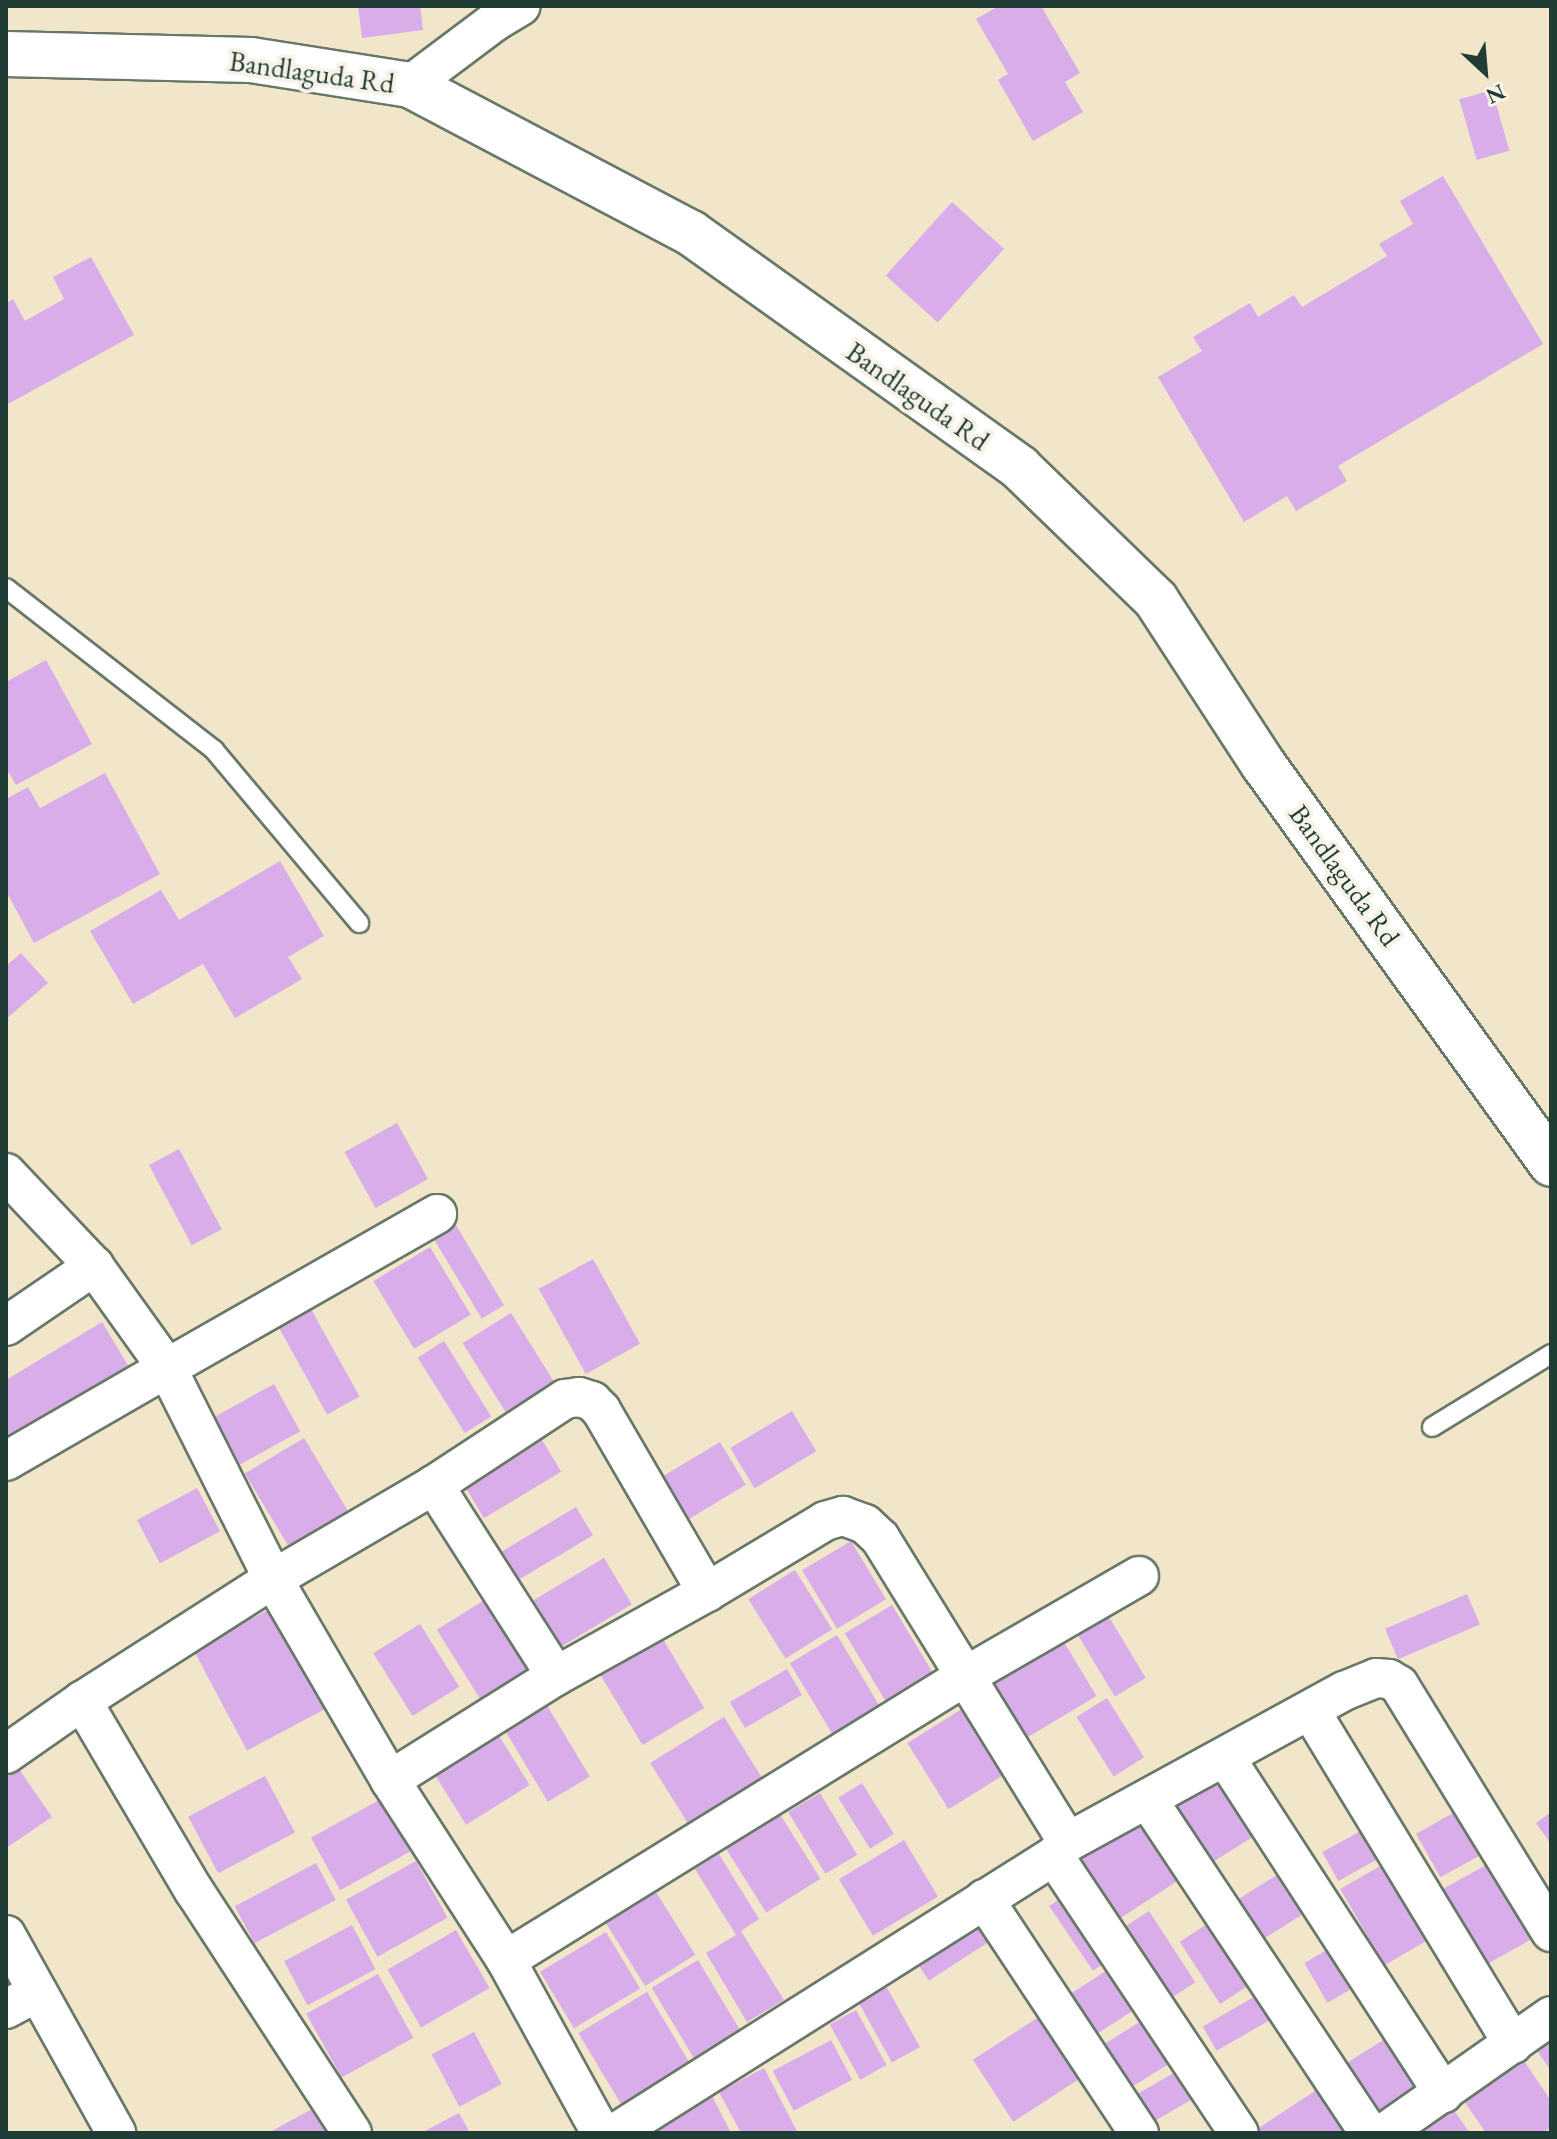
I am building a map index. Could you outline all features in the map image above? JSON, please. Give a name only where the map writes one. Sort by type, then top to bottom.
[{"type":"street","points":[[410,85],[494,22],[521,6]]},
{"type":"street","name":"Bandlaguda Rd","points":[[6,54],[251,60],[410,85],[691,233],[1020,468],[1156,600],[1263,764],[1551,1164]]},
{"type":"street","points":[[6,1173],[94,1266],[167,1368],[273,1579],[390,1780],[506,1960],[601,2133]]},
{"type":"street","points":[[6,1461],[437,1214]]},
{"type":"street","points":[[6,1326],[94,1266]]},
{"type":"street","points":[[6,1754],[82,1701],[273,1579],[434,1485],[565,1399],[579,1397],[592,1401],[601,1410],[707,1592]]},
{"type":"street","points":[[434,1485],[556,1676]]},
{"type":"street","points":[[390,1780],[556,1676],[707,1592],[825,1521],[843,1516],[865,1524],[880,1538],[964,1677],[1061,1849],[1239,2133]]},
{"type":"street","points":[[506,1960],[964,1677],[1139,1576]]},
{"type":"street","points":[[615,2133],[1061,1849],[1344,1691],[1376,1678],[1389,1679],[1399,1685],[1551,1932]]},
{"type":"street","points":[[82,1701],[194,1891],[352,2133]]},
{"type":"street","points":[[1310,1710],[1513,2044]]},
{"type":"street","points":[[1225,1757],[1443,2093]]},
{"type":"street","points":[[1148,1800],[1369,2133]]},
{"type":"street","points":[[984,1899],[1139,2133]]},
{"type":"street","points":[[6,1935],[22,2001],[116,2133]]},
{"type":"street","points":[[1384,2133],[1551,2016]]},
{"type":"lane","points":[[6,588],[214,750],[359,923]]},
{"type":"lane","points":[[1432,1427],[1551,1354]]},
{"type":"building","points":[[358,6],[420,6],[423,30],[362,38]]},
{"type":"building","points":[[999,6],[1041,6],[1080,73],[1065,82],[1083,112],[1033,141],[998,80],[1008,74],[976,19]]},
{"type":"building","points":[[1492,90],[1509,151],[1477,160],[1459,99]]},
{"type":"building","points":[[1443,176],[1543,344],[1338,466],[1347,481],[1296,511],[1287,496],[1244,522],[1158,377],[1202,351],[1193,337],[1250,303],[1258,317],[1294,295],[1302,307],[1387,256],[1379,244],[1413,224],[1400,201]]},
{"type":"building","points":[[952,202],[1004,249],[938,322],[886,276]]},
{"type":"building","points":[[91,257],[134,335],[6,405],[6,303],[13,299],[25,321],[64,299],[53,277]]},
{"type":"building","points":[[46,660],[92,744],[16,785],[6,768],[6,682]]},
{"type":"building","points":[[105,773],[160,874],[34,943],[6,891],[6,799],[28,787],[40,808]]},
{"type":"building","points":[[280,861],[324,936],[288,957],[302,979],[235,1018],[203,964],[133,1004],[90,931],[161,890],[179,920]]},
{"type":"building","points":[[21,953],[48,983],[6,1019],[6,966]]},
{"type":"building","points":[[397,1123],[428,1179],[376,1208],[345,1152]]},
{"type":"building","points":[[179,1149],[222,1229],[192,1245],[149,1165]]},
{"type":"building","points":[[454,1222],[504,1305],[482,1319],[432,1235]]},
{"type":"building","points":[[430,1247],[471,1315],[414,1349],[373,1281]]},
{"type":"building","points":[[593,1259],[640,1344],[586,1374],[539,1289]]},
{"type":"building","points":[[311,1309],[359,1396],[327,1414],[279,1327]]},
{"type":"building","points":[[511,1313],[560,1391],[511,1421],[463,1343]]},
{"type":"building","points":[[102,1322],[138,1382],[6,1443],[6,1380]]},
{"type":"building","points":[[444,1341],[491,1416],[465,1433],[418,1357]]},
{"type":"building","points":[[274,1384],[300,1431],[233,1469],[207,1421]]},
{"type":"building","points":[[792,1411],[816,1451],[754,1488],[730,1448]]},
{"type":"building","points":[[539,1435],[561,1472],[484,1518],[462,1481]]},
{"type":"building","points":[[304,1438],[349,1513],[290,1548],[245,1474]]},
{"type":"building","points":[[720,1442],[746,1485],[684,1522],[658,1479]]},
{"type":"building","points":[[197,1488],[220,1531],[160,1563],[137,1520]]},
{"type":"building","points":[[576,1507],[593,1535],[518,1580],[501,1552]]},
{"type":"building","points":[[851,1541],[886,1599],[837,1629],[802,1570]]},
{"type":"building","points":[[604,1558],[632,1604],[556,1650],[529,1603]]},
{"type":"building","points":[[795,1570],[832,1629],[785,1659],[748,1599]]},
{"type":"building","points":[[1467,1594],[1480,1624],[1398,1659],[1385,1629]]},
{"type":"building","points":[[486,1599],[530,1669],[481,1700],[437,1630]]},
{"type":"building","points":[[892,1605],[933,1673],[886,1701],[845,1633]]},
{"type":"building","points":[[272,1608],[326,1709],[247,1750],[193,1650]]},
{"type":"building","points":[[1106,1612],[1146,1678],[1115,1697],[1075,1631]]},
{"type":"building","points":[[420,1624],[459,1687],[413,1716],[373,1653]]},
{"type":"building","points":[[837,1635],[880,1707],[833,1735],[790,1663]]},
{"type":"building","points":[[661,1636],[704,1708],[643,1745],[599,1673]]},
{"type":"building","points":[[1064,1642],[1096,1696],[1020,1742],[988,1688]]},
{"type":"building","points":[[787,1669],[802,1695],[745,1728],[730,1702]]},
{"type":"building","points":[[1107,1698],[1144,1757],[1114,1776],[1076,1717]]},
{"type":"building","points":[[545,1702],[590,1777],[548,1802],[503,1727]]},
{"type":"building","points":[[965,1707],[1006,1773],[949,1809],[907,1743]]},
{"type":"building","points":[[724,1717],[762,1777],[688,1823],[650,1763]]},
{"type":"building","points":[[491,1723],[530,1785],[466,1825],[427,1763]]},
{"type":"building","points":[[1217,1765],[1259,1833],[1211,1863],[1169,1795]]},
{"type":"building","points":[[19,1769],[52,1817],[6,1848],[6,1778]]},
{"type":"building","points":[[265,1776],[295,1833],[218,1873],[188,1817]]},
{"type":"building","points":[[862,1783],[894,1834],[870,1849],[838,1798]]},
{"type":"building","points":[[820,1793],[857,1855],[825,1874],[788,1812]]},
{"type":"building","points":[[381,1799],[410,1851],[340,1890],[311,1838]]},
{"type":"building","points":[[1466,1806],[1490,1850],[1440,1877],[1416,1834]]},
{"type":"building","points":[[778,1811],[820,1879],[766,1913],[724,1845]]},
{"type":"building","points":[[1144,1811],[1186,1876],[1106,1927],[1064,1863]]},
{"type":"building","points":[[1551,1812],[1551,1844],[1536,1823]]},
{"type":"building","points":[[1366,1828],[1382,1857],[1338,1881],[1322,1852]]},
{"type":"building","points":[[904,1840],[938,1897],[873,1936],[839,1879]]},
{"type":"building","points":[[719,1854],[759,1919],[741,1931],[784,2000],[747,2022],[706,1953],[736,1935],[695,1869]]},
{"type":"building","points":[[1394,1858],[1438,1934],[1384,1965],[1340,1889]]},
{"type":"building","points":[[1497,1859],[1539,1935],[1473,1972],[1431,1896]]},
{"type":"building","points":[[416,1861],[448,1918],[378,1957],[346,1900]]},
{"type":"building","points":[[316,1863],[336,1900],[254,1943],[235,1906]]},
{"type":"building","points":[[1285,1870],[1310,1910],[1252,1946],[1227,1906]]},
{"type":"building","points":[[656,1892],[695,1955],[645,1986],[606,1923]]},
{"type":"building","points":[[1070,1892],[1114,1957],[1093,1971],[1049,1906]]},
{"type":"building","points":[[1149,1911],[1195,1982],[1158,2007],[1111,1936]]},
{"type":"building","points":[[982,1914],[997,1937],[929,1981],[914,1958]]},
{"type":"building","points":[[1215,1919],[1255,1981],[1220,2004],[1180,1942]]},
{"type":"building","points":[[352,1925],[375,1969],[307,2005],[284,1961]]},
{"type":"building","points":[[456,1930],[490,1988],[421,2028],[388,1970]]},
{"type":"building","points":[[606,1932],[640,1989],[574,2028],[540,1972]]},
{"type":"building","points":[[1339,1943],[1362,1983],[1327,2003],[1304,1963]]},
{"type":"building","points":[[698,1960],[741,2031],[694,2059],[652,1988]]},
{"type":"building","points":[[1115,1965],[1141,2005],[1088,2040],[1062,1999]]},
{"type":"building","points":[[378,1974],[413,2038],[342,2078],[306,2014]]},
{"type":"building","points":[[885,1984],[920,2047],[892,2062],[857,2000]]},
{"type":"building","points":[[647,1992],[692,2067],[623,2108],[578,2033]]},
{"type":"building","points":[[1259,1994],[1273,2018],[1217,2051],[1203,2026]]},
{"type":"building","points":[[1051,2009],[1091,2071],[1013,2122],[973,2060]]},
{"type":"building","points":[[856,2010],[887,2065],[860,2080],[830,2025]]},
{"type":"building","points":[[1154,2013],[1181,2056],[1123,2093],[1095,2050]]},
{"type":"building","points":[[1551,2027],[1551,2071],[1530,2040]]},
{"type":"building","points":[[474,2032],[502,2084],[459,2107],[432,2055]]},
{"type":"building","points":[[1393,2034],[1424,2084],[1378,2113],[1346,2063]]},
{"type":"building","points":[[831,2040],[852,2080],[794,2111],[773,2071]]},
{"type":"building","points":[[1520,2055],[1551,2101],[1551,2127],[1543,2133],[1486,2133],[1460,2095]]},
{"type":"building","points":[[1191,2063],[1207,2091],[1143,2128],[1127,2100]]},
{"type":"building","points":[[764,2068],[798,2133],[741,2133],[719,2092]]},
{"type":"building","points":[[1321,2087],[1351,2133],[1251,2133]]},
{"type":"building","points":[[711,2094],[731,2133],[636,2133]]},
{"type":"building","points":[[1445,2098],[1470,2133],[1395,2133]]},
{"type":"building","points":[[314,2108],[327,2133],[268,2133]]},
{"type":"building","points":[[459,2113],[470,2133],[421,2133]]}]
